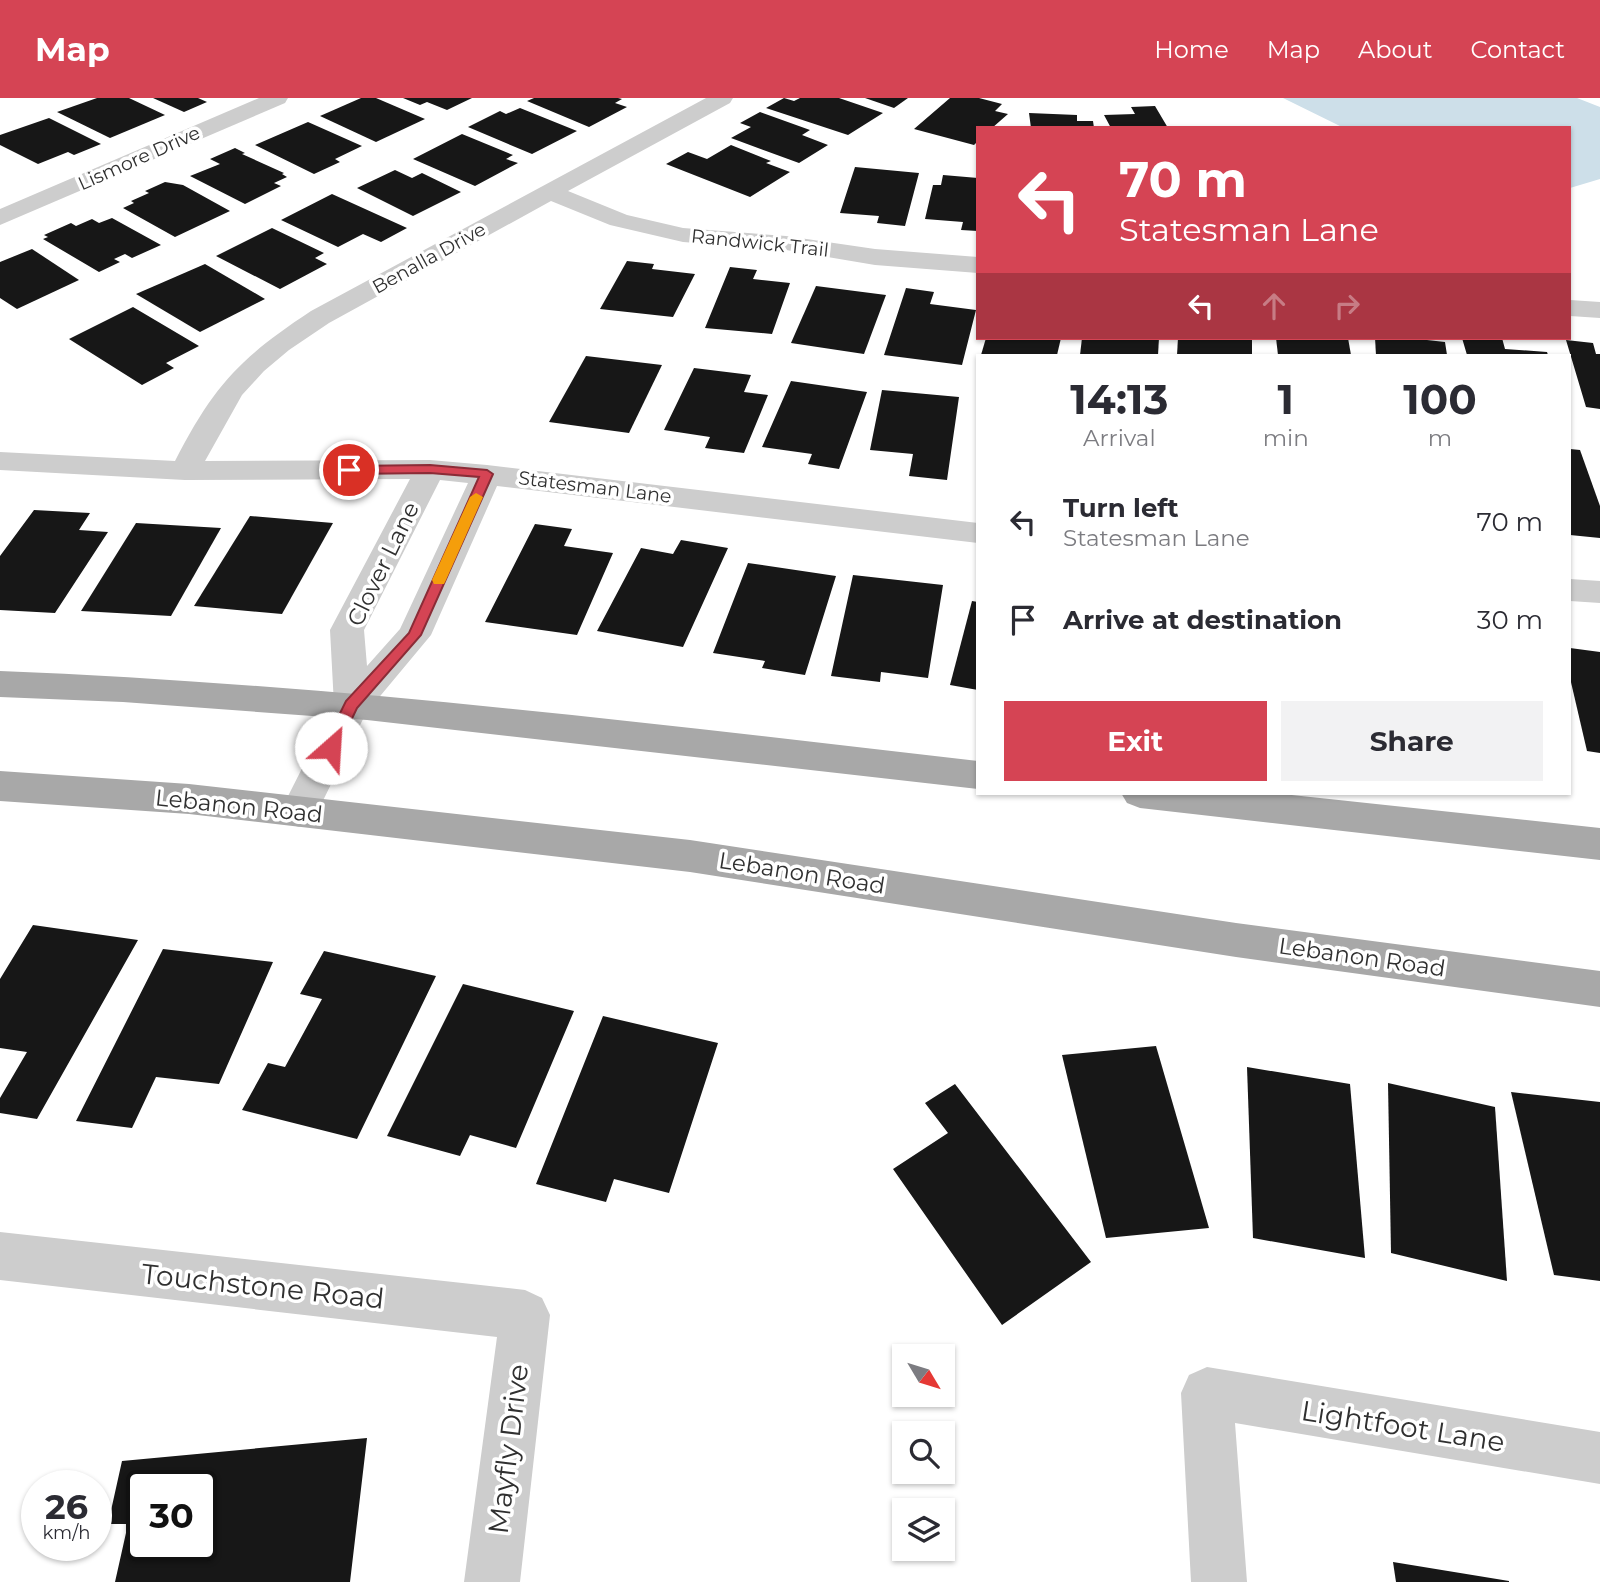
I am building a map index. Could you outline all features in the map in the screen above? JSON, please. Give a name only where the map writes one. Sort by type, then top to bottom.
[{"type":"main road","points":[[0,684],[161,690],[352,705],[976,775]]},
{"type":"main road","name":"Lebanon Road","points":[[0,786],[189,799],[690,856],[1236,940],[1600,989]]},
{"type":"main road","points":[[1158,795],[1600,844]]},
{"type":"street","name":"Lismore Drive","points":[[0,218],[277,98]]},
{"type":"street","name":"Benalla Drive","points":[[186,471],[222,402],[245,373],[271,350],[320,317],[722,98]]},
{"type":"street","name":"Randwick Trail","points":[[549,192],[619,220],[683,235],[786,243],[875,257],[976,265]]},
{"type":"street","points":[[1571,308],[1600,310]]},
{"type":"street","name":"Statesman Lane","points":[[0,461],[186,471],[430,469],[976,533]]},
{"type":"street","name":"Clover Lane","points":[[352,705],[348,629],[430,469]]},
{"type":"street","name":"Clover Lane","points":[[299,812],[352,705],[414,635],[487,474]]},
{"type":"street","points":[[1571,590],[1600,592]]},
{"type":"street","name":"Touchstone Road","points":[[0,1256],[525,1315]]},
{"type":"street","name":"Mayfly Drive","points":[[492,1582],[525,1315]]},
{"type":"street","name":"Lightfoot Lane","points":[[1219,1582],[1207,1393],[1600,1458]]},
{"type":"water","points":[[1283,98],[1577,98],[1600,107],[1600,179],[1571,188],[1571,126],[1340,126]]},
{"type":"building","points":[[97,98],[129,98],[165,115],[110,138],[57,112]]},
{"type":"building","points":[[153,98],[198,98],[207,102],[184,112]]},
{"type":"building","points":[[361,98],[376,98],[425,119],[376,142],[320,116]]},
{"type":"building","points":[[403,98],[472,98],[447,110],[427,102],[420,105]]},
{"type":"building","points":[[534,98],[618,98],[622,99],[615,103],[627,107],[589,127],[527,101]]},
{"type":"building","points":[[784,98],[794,101],[800,98],[839,98],[883,113],[848,135],[766,108]]},
{"type":"building","points":[[865,98],[908,98],[894,108]]},
{"type":"building","points":[[950,98],[979,98],[1002,104],[995,111],[1008,114],[994,126],[976,126],[974,145],[914,129]]},
{"type":"building","points":[[1155,106],[1167,126],[1110,126],[1104,115],[1135,114],[1131,107]]},
{"type":"building","points":[[520,108],[577,131],[532,154],[468,127],[500,111],[506,114]]},
{"type":"building","points":[[760,112],[810,130],[802,135],[828,145],[799,163],[731,138],[751,127],[740,123]]},
{"type":"building","points":[[1029,113],[1077,115],[1077,121],[1093,121],[1094,126],[1031,126]]},
{"type":"building","points":[[49,118],[101,144],[74,155],[68,152],[38,164],[0,145],[0,135]]},
{"type":"building","points":[[308,122],[362,146],[335,159],[340,162],[314,174],[255,145]]},
{"type":"building","points":[[462,134],[513,155],[506,159],[518,163],[475,186],[413,159]]},
{"type":"building","points":[[731,145],[790,172],[750,197],[666,164],[688,152],[707,159]]},
{"type":"building","points":[[235,148],[245,153],[242,154],[284,173],[282,174],[287,177],[274,183],[281,186],[245,204],[190,176],[220,164],[210,159]]},
{"type":"building","points":[[855,167],[919,173],[905,226],[877,223],[879,216],[840,213]]},
{"type":"building","points":[[395,170],[412,178],[422,173],[461,192],[413,216],[357,188]]},
{"type":"building","points":[[943,175],[976,178],[976,231],[961,230],[963,222],[925,219],[933,185],[941,185]]},
{"type":"building","points":[[165,182],[183,185],[230,211],[175,237],[123,208],[149,193],[145,191]]},
{"type":"building","points":[[332,194],[407,228],[381,242],[363,234],[338,247],[281,220]]},
{"type":"building","points":[[112,218],[161,245],[132,258],[125,254],[114,259],[120,262],[99,272],[43,239],[48,237],[44,235],[71,223],[76,226],[92,219],[99,223]]},
{"type":"building","points":[[272,228],[324,253],[315,258],[327,264],[280,289],[216,256]]},
{"type":"building","points":[[32,249],[79,280],[17,309],[0,298],[0,262]]},
{"type":"building","points":[[627,261],[654,264],[652,269],[695,274],[673,317],[600,309]]},
{"type":"building","points":[[205,264],[265,299],[200,332],[136,294]]},
{"type":"building","points":[[730,267],[757,270],[753,279],[790,283],[772,334],[705,328]]},
{"type":"building","points":[[816,286],[886,295],[864,354],[791,343]]},
{"type":"building","points":[[906,288],[934,292],[930,304],[976,310],[962,365],[884,355]]},
{"type":"building","points":[[133,307],[199,346],[166,363],[174,368],[142,385],[69,339]]},
{"type":"building","points":[[985,340],[1061,340],[1057,354],[981,354]]},
{"type":"building","points":[[1082,340],[1159,340],[1158,354],[1080,354]]},
{"type":"building","points":[[1178,340],[1252,340],[1252,354],[1177,354]]},
{"type":"building","points":[[1276,340],[1348,340],[1351,354],[1278,354]]},
{"type":"building","points":[[1375,340],[1445,342],[1447,354],[1376,354]]},
{"type":"building","points":[[1463,340],[1503,340],[1505,349],[1548,354],[1467,354]]},
{"type":"building","points":[[1566,340],[1593,343],[1596,354],[1600,354],[1600,409],[1586,407]]},
{"type":"building","points":[[586,356],[662,365],[629,433],[549,422]]},
{"type":"building","points":[[694,368],[751,375],[744,392],[768,395],[744,453],[705,448],[710,437],[664,430]]},
{"type":"building","points":[[791,381],[867,392],[839,469],[808,464],[812,454],[762,447]]},
{"type":"building","points":[[882,390],[959,397],[947,480],[909,476],[913,454],[870,450]]},
{"type":"building","points":[[1571,449],[1580,450],[1600,506],[1600,538],[1571,535]]},
{"type":"building","points":[[34,510],[90,513],[79,530],[108,532],[55,613],[0,610],[0,556]]},
{"type":"building","points":[[250,516],[333,523],[282,614],[194,606]]},
{"type":"building","points":[[136,523],[221,528],[171,616],[81,611]]},
{"type":"building","points":[[535,524],[572,529],[564,546],[613,553],[577,635],[485,622]]},
{"type":"building","points":[[681,540],[728,548],[683,647],[597,631],[641,548],[673,554]]},
{"type":"building","points":[[748,563],[836,576],[805,675],[762,668],[765,661],[713,653]]},
{"type":"building","points":[[853,575],[943,585],[928,678],[881,672],[880,682],[831,676]]},
{"type":"building","points":[[972,601],[976,602],[976,690],[950,685]]},
{"type":"building","points":[[1571,648],[1600,652],[1600,753],[1587,751],[1571,682]]},
{"type":"building","points":[[33,925],[138,940],[37,1119],[0,1113],[0,1098],[27,1052],[0,1048],[0,979]]},
{"type":"building","points":[[163,949],[273,962],[219,1084],[156,1077],[132,1128],[76,1121]]},
{"type":"building","points":[[324,951],[436,976],[357,1139],[242,1110],[268,1063],[285,1067],[322,999],[300,994]]},
{"type":"building","points":[[463,984],[574,1011],[516,1148],[470,1135],[460,1156],[387,1136]]},
{"type":"building","points":[[603,1016],[718,1043],[669,1193],[614,1179],[606,1202],[536,1184]]},
{"type":"building","points":[[1156,1046],[1209,1228],[1106,1238],[1062,1055]]},
{"type":"building","points":[[1247,1067],[1350,1084],[1365,1258],[1253,1238]]},
{"type":"building","points":[[1388,1083],[1495,1107],[1507,1281],[1391,1253]]},
{"type":"building","points":[[955,1084],[1091,1262],[1002,1325],[893,1169],[948,1133],[925,1103]]},
{"type":"building","points":[[1511,1092],[1600,1102],[1600,1281],[1554,1275]]},
{"type":"building","points":[[367,1438],[350,1582],[115,1582],[126,1533],[126,1561],[217,1561],[217,1470],[126,1470],[126,1524],[112,1524],[112,1506],[122,1461]]},
{"type":"building","points":[[1393,1562],[1509,1581],[1509,1582],[1396,1582]]},
{"type":"slow traffic","points":[[439,580],[476,497]]},
{"type":"route","points":[[331,748],[352,705],[414,635],[487,474],[430,469],[349,470]]}]
